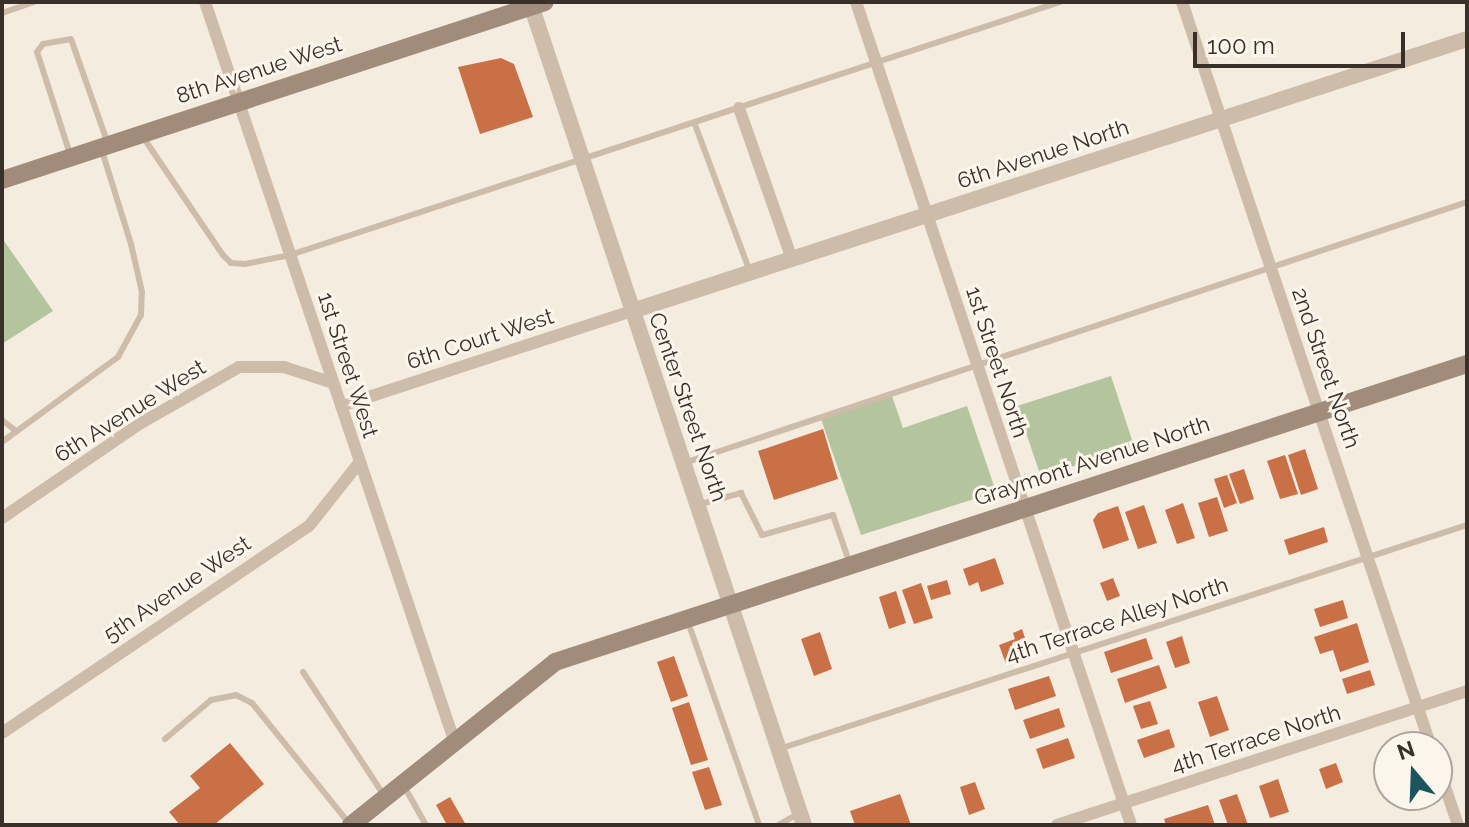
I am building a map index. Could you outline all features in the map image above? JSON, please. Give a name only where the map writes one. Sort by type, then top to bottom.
[{"type":"main road","name":"8th Avenue West","points":[[2,180],[535,3]]},
{"type":"main road","name":"Graymont Avenue North","points":[[350,825],[555,662],[1467,364]]},
{"type":"street","name":"1st Street West","points":[[205,2],[454,740]]},
{"type":"street","name":"1st Street North","points":[[856,2],[1131,825]]},
{"type":"street","name":"2nd Street North","points":[[1182,2],[1426,731]]},
{"type":"street","name":"Center Street North","points":[[535,3],[581,159],[802,819]]},
{"type":"street","name":"6th Avenue North","points":[[632,311],[1467,39]]},
{"type":"street","points":[[739,108],[792,259]]},
{"type":"street","name":"6th Court West","points":[[341,406],[632,311]]},
{"type":"street","name":"6th Avenue West","points":[[2,518],[141,423],[239,367],[284,367],[333,383]]},
{"type":"street","name":"5th Avenue West","points":[[2,733],[309,526],[359,463]]},
{"type":"street","name":"4th Terrace North","points":[[1057,825],[1467,691]]},
{"type":"lane","points":[[2,13],[34,2]]},
{"type":"lane","points":[[141,134],[231,263],[290,255],[1060,2]]},
{"type":"lane","points":[[2,442],[118,357],[141,315],[131,244],[105,146],[71,39],[43,44],[37,52],[71,157]]},
{"type":"lane","points":[[694,122],[751,272]]},
{"type":"lane","points":[[683,463],[1467,202]]},
{"type":"lane","points":[[2,420],[16,431]]},
{"type":"lane","points":[[697,505],[735,490],[741,493],[762,535],[833,515],[851,565]]},
{"type":"lane","name":"4th Terrace Alley North","points":[[779,749],[1467,525]]},
{"type":"lane","points":[[686,619],[759,825]]},
{"type":"lane","points":[[303,672],[385,797]]},
{"type":"lane","points":[[165,739],[211,700],[236,695],[252,703],[350,825]]},
{"type":"lane","points":[[402,783],[426,825]]},
{"type":"lane","points":[[778,825],[802,819]]},
{"type":"green space","points":[[2,238],[53,311],[2,344]]},
{"type":"green space","points":[[1111,376],[1134,446],[1041,477],[1017,406]]},
{"type":"green space","points":[[892,396],[903,428],[967,406],[996,492],[861,535],[821,419]]},
{"type":"building","points":[[501,58],[514,64],[533,117],[480,134],[458,67]]},
{"type":"building","points":[[823,429],[838,479],[774,500],[758,451]]},
{"type":"building","points":[[1305,449],[1318,489],[1301,495],[1288,455]]},
{"type":"building","points":[[1285,455],[1298,494],[1280,499],[1267,461]]},
{"type":"building","points":[[1244,469],[1254,499],[1240,504],[1229,474]]},
{"type":"building","points":[[1227,475],[1237,503],[1224,508],[1214,479]]},
{"type":"building","points":[[1217,497],[1228,531],[1209,537],[1198,503]]},
{"type":"building","points":[[1183,503],[1195,538],[1177,544],[1165,510]]},
{"type":"building","points":[[1144,505],[1157,543],[1138,549],[1125,512]]},
{"type":"building","points":[[1118,506],[1129,540],[1103,549],[1093,520],[1098,513]]},
{"type":"building","points":[[1324,527],[1328,542],[1289,555],[1284,540]]},
{"type":"building","points":[[995,558],[1004,584],[981,592],[978,582],[969,586],[963,569]]},
{"type":"building","points":[[1113,578],[1120,596],[1107,601],[1100,583]]},
{"type":"building","points":[[947,580],[951,594],[931,600],[927,586]]},
{"type":"building","points":[[921,583],[933,618],[914,624],[902,590]]},
{"type":"building","points":[[896,591],[906,623],[889,629],[879,597]]},
{"type":"building","points":[[1343,600],[1348,618],[1320,627],[1314,609]]},
{"type":"building","points":[[1357,623],[1369,662],[1340,672],[1333,650],[1320,654],[1314,637]]},
{"type":"building","points":[[1022,629],[1031,655],[1006,664],[999,645],[1015,639],[1013,633]]},
{"type":"building","points":[[820,632],[832,669],[814,676],[801,639]]},
{"type":"building","points":[[1182,636],[1190,663],[1175,668],[1166,642]]},
{"type":"building","points":[[1146,638],[1153,659],[1111,673],[1104,652]]},
{"type":"building","points":[[674,656],[688,696],[671,702],[657,662]]},
{"type":"building","points":[[1159,665],[1167,688],[1125,703],[1117,679]]},
{"type":"building","points":[[1370,670],[1375,685],[1347,694],[1342,679]]},
{"type":"building","points":[[1049,676],[1056,696],[1015,710],[1008,689]]},
{"type":"building","points":[[1217,696],[1229,730],[1210,737],[1198,702]]},
{"type":"building","points":[[1150,701],[1158,724],[1141,729],[1133,706]]},
{"type":"building","points":[[689,702],[708,760],[691,765],[672,708]]},
{"type":"building","points":[[1059,708],[1065,727],[1030,739],[1023,720]]},
{"type":"building","points":[[1169,729],[1175,747],[1144,758],[1137,740]]},
{"type":"building","points":[[1068,738],[1075,758],[1043,769],[1036,749]]},
{"type":"building","points":[[230,743],[264,784],[214,825],[180,825],[169,812],[200,788],[190,776]]},
{"type":"building","points":[[1336,763],[1343,782],[1326,789],[1319,769]]},
{"type":"building","points":[[709,767],[722,805],[705,810],[692,772]]},
{"type":"building","points":[[1278,779],[1289,812],[1270,818],[1259,786]]},
{"type":"building","points":[[975,782],[985,809],[969,815],[960,787]]},
{"type":"building","points":[[900,794],[911,825],[855,825],[850,811]]},
{"type":"building","points":[[1237,794],[1248,825],[1228,825],[1219,800]]},
{"type":"building","points":[[450,797],[466,825],[447,825],[436,805]]},
{"type":"building","points":[[1208,805],[1215,825],[1166,825],[1164,819]]}]
